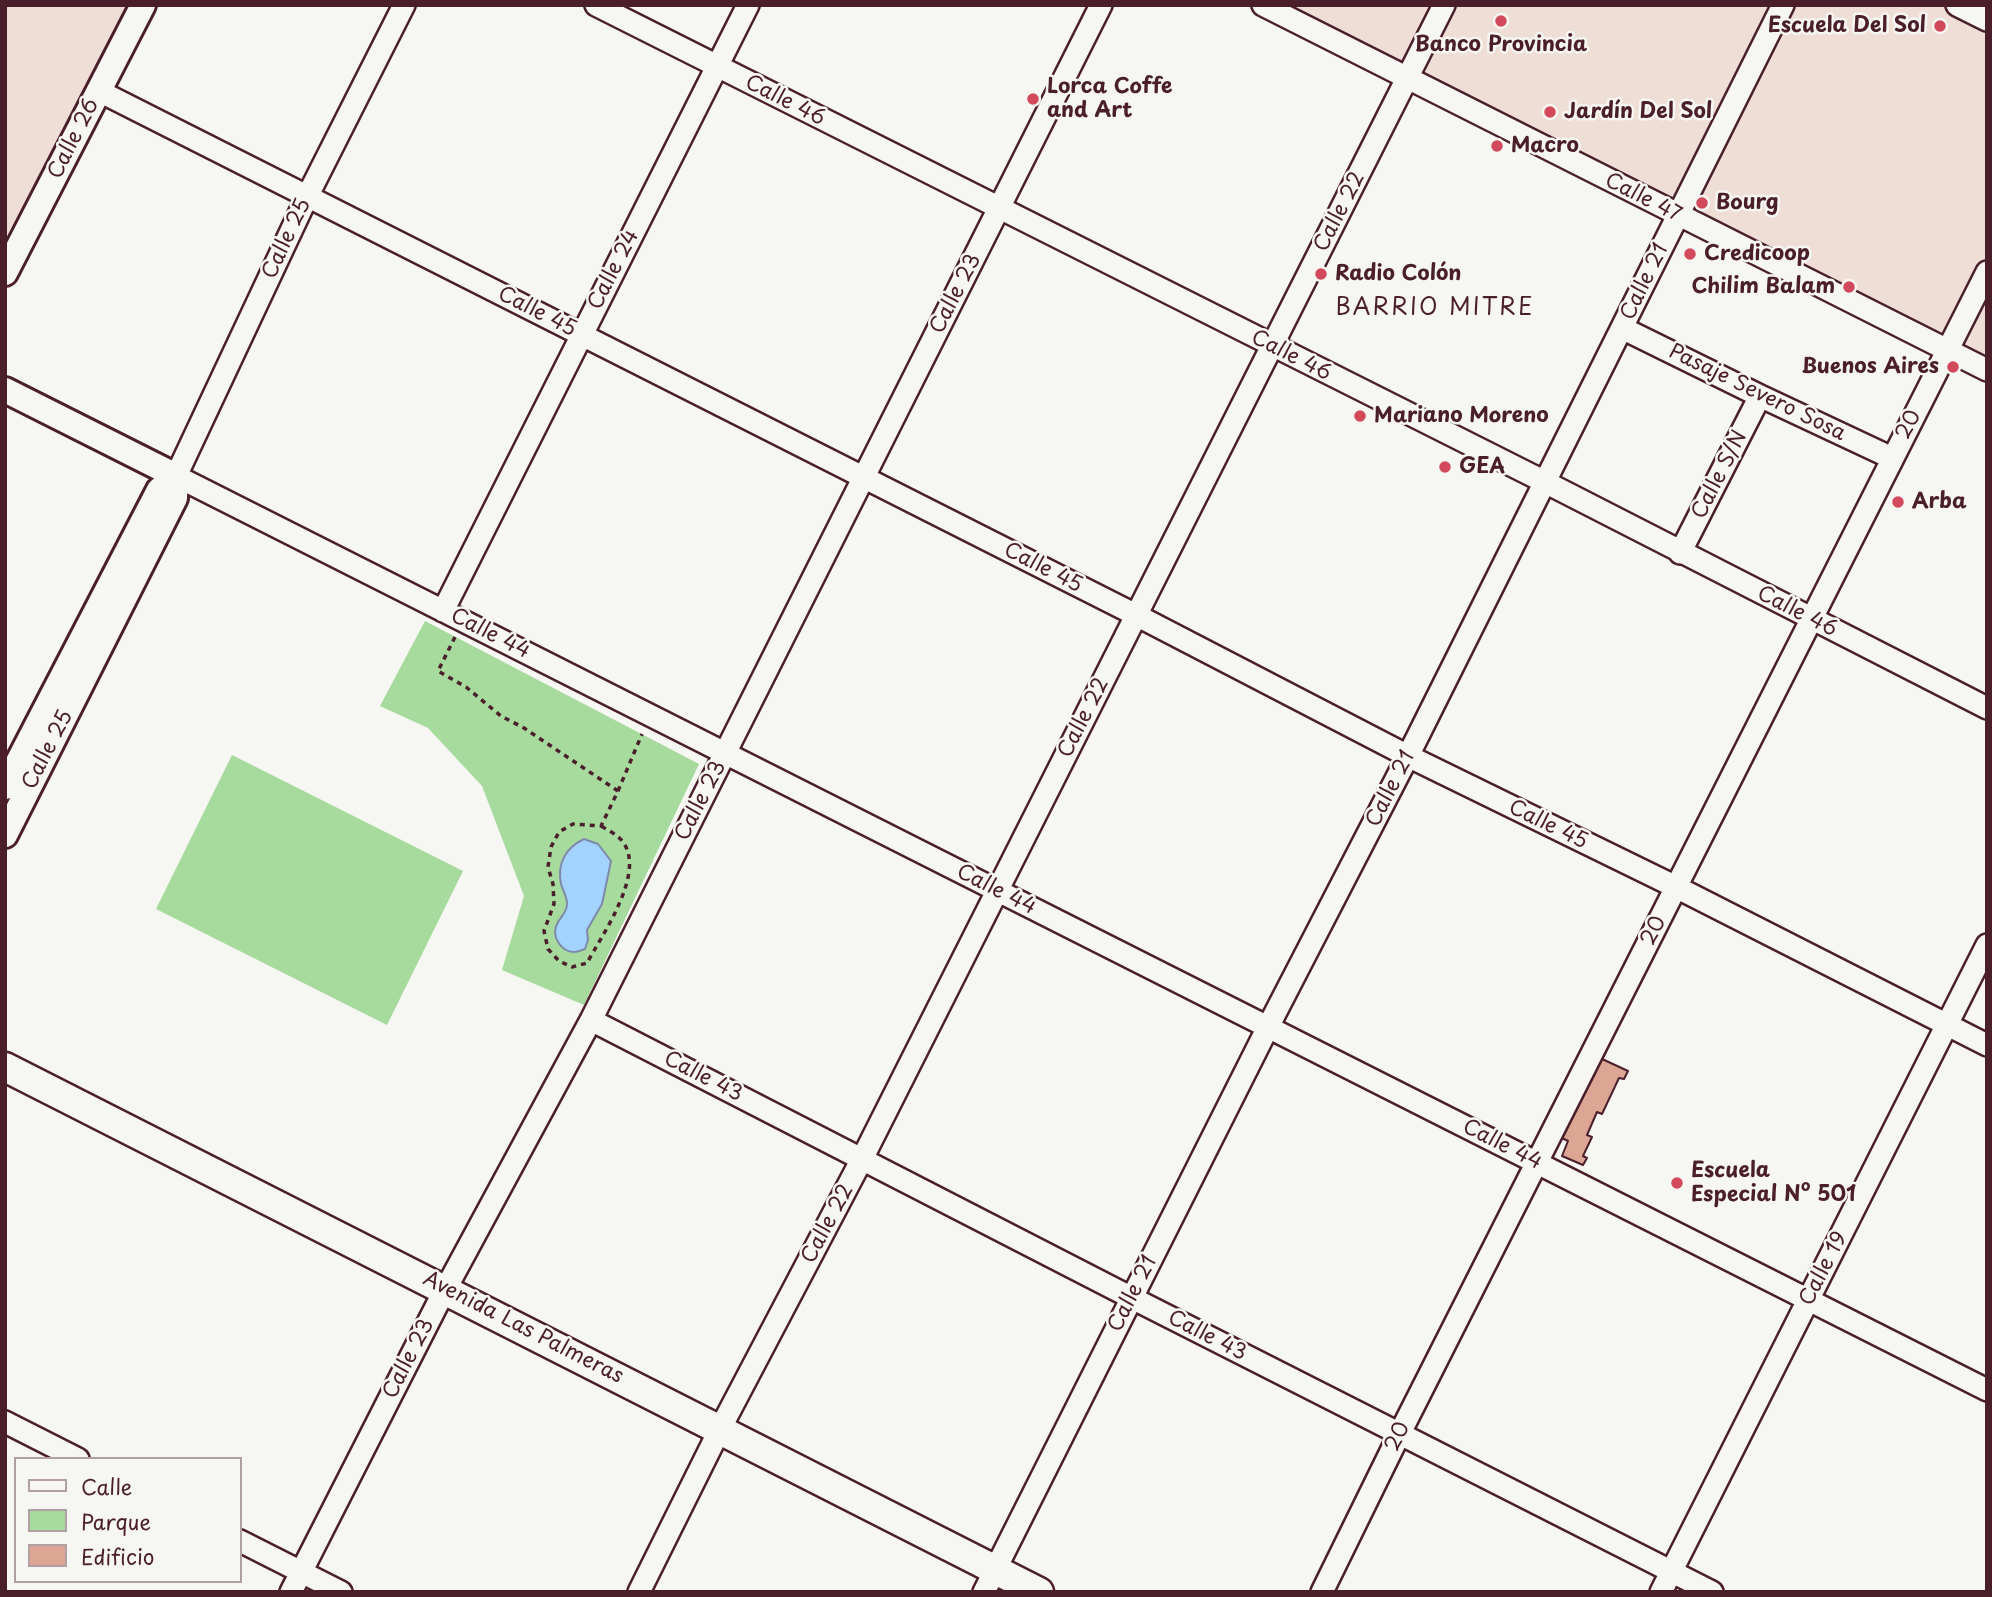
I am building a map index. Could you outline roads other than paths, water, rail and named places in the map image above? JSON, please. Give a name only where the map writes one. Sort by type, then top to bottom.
[{"type":"main road","name":"Avenida Las Palmeras","points":[[5,1067],[441,1297]]},
{"type":"main road","name":"Avenida Las Palmeras","points":[[5,1087],[441,1297],[717,1436],[993,1584],[1039,1592]]},
{"type":"street","name":"Calle 26","points":[[5,274],[143,5]]},
{"type":"street","name":"Calle 25","points":[[5,835],[175,498],[176,476],[307,197],[404,5]]},
{"type":"street","name":"Calle 46","points":[[596,5],[1545,482],[1987,708]]},
{"type":"street","name":"Calle 24","points":[[443,611],[748,5]]},
{"type":"street","name":"Calle 23","points":[[292,1592],[441,1297],[591,1020],[1101,5]]},
{"type":"street","name":"Calle 47","points":[[1263,5],[1987,370]]},
{"type":"street","name":"Calle 22","points":[[639,1592],[862,1159],[1444,5]]},
{"type":"street","name":"Calle 21","points":[[993,1584],[1132,1298],[1408,756],[1783,5]]},
{"type":"street","points":[[1957,5],[1987,20]]},
{"type":"street","name":"Calle 45","points":[[99,91],[1136,615],[1408,756],[1676,887],[1987,1045]]},
{"type":"street","name":"20","points":[[1322,1592],[1987,272]]},
{"type":"street","name":"Pasaje Severo Sosa","points":[[1622,328],[1760,397],[1892,458]]},
{"type":"street","name":"Calle 44","points":[[5,390],[1987,1390]]},
{"type":"street","name":"Calle S/N","points":[[1680,553],[1760,397]]},
{"type":"street","name":"Calle 25","points":[[5,787],[159,490],[176,476]]},
{"type":"street","name":"Calle 19","points":[[1661,1592],[1987,945]]},
{"type":"street","name":"Calle 43","points":[[591,1020],[1712,1592]]},
{"type":"street","points":[[5,1422],[74,1457]]},
{"type":"street","points":[[242,1542],[341,1592]]},
{"type":"water","points":[[584,839],[598,844],[611,861],[602,904],[587,930],[585,949],[574,952],[561,946],[555,933],[567,905],[560,870],[567,852]]},
{"type":"place","name":"Banco Provincia","points":[[1501,21]]},
{"type":"place","name":"Escuela Del Sol","points":[[1940,26]]},
{"type":"place","name":"Lorca Coffe and Art","points":[[1033,99]]},
{"type":"place","name":"Jardín Del Sol","points":[[1550,112]]},
{"type":"place","name":"Macro","points":[[1497,146]]},
{"type":"place","name":"Bourg","points":[[1702,203]]},
{"type":"place","name":"Credicoop","points":[[1690,254]]},
{"type":"place","name":"Radio Colón","points":[[1321,274]]},
{"type":"place","name":"Chilim Balam","points":[[1849,287]]},
{"type":"place","name":"Buenos Aires","points":[[1953,367]]},
{"type":"place","name":"Mariano Moreno","points":[[1360,416]]},
{"type":"place","name":"GEA","points":[[1445,467]]},
{"type":"place","name":"Arba","points":[[1898,502]]},
{"type":"place","name":"Escuela Especial Nº 501","points":[[1677,1183]]},
{"type":"district","name":"BARRIO MITRE","points":[[1435,309]]}]
